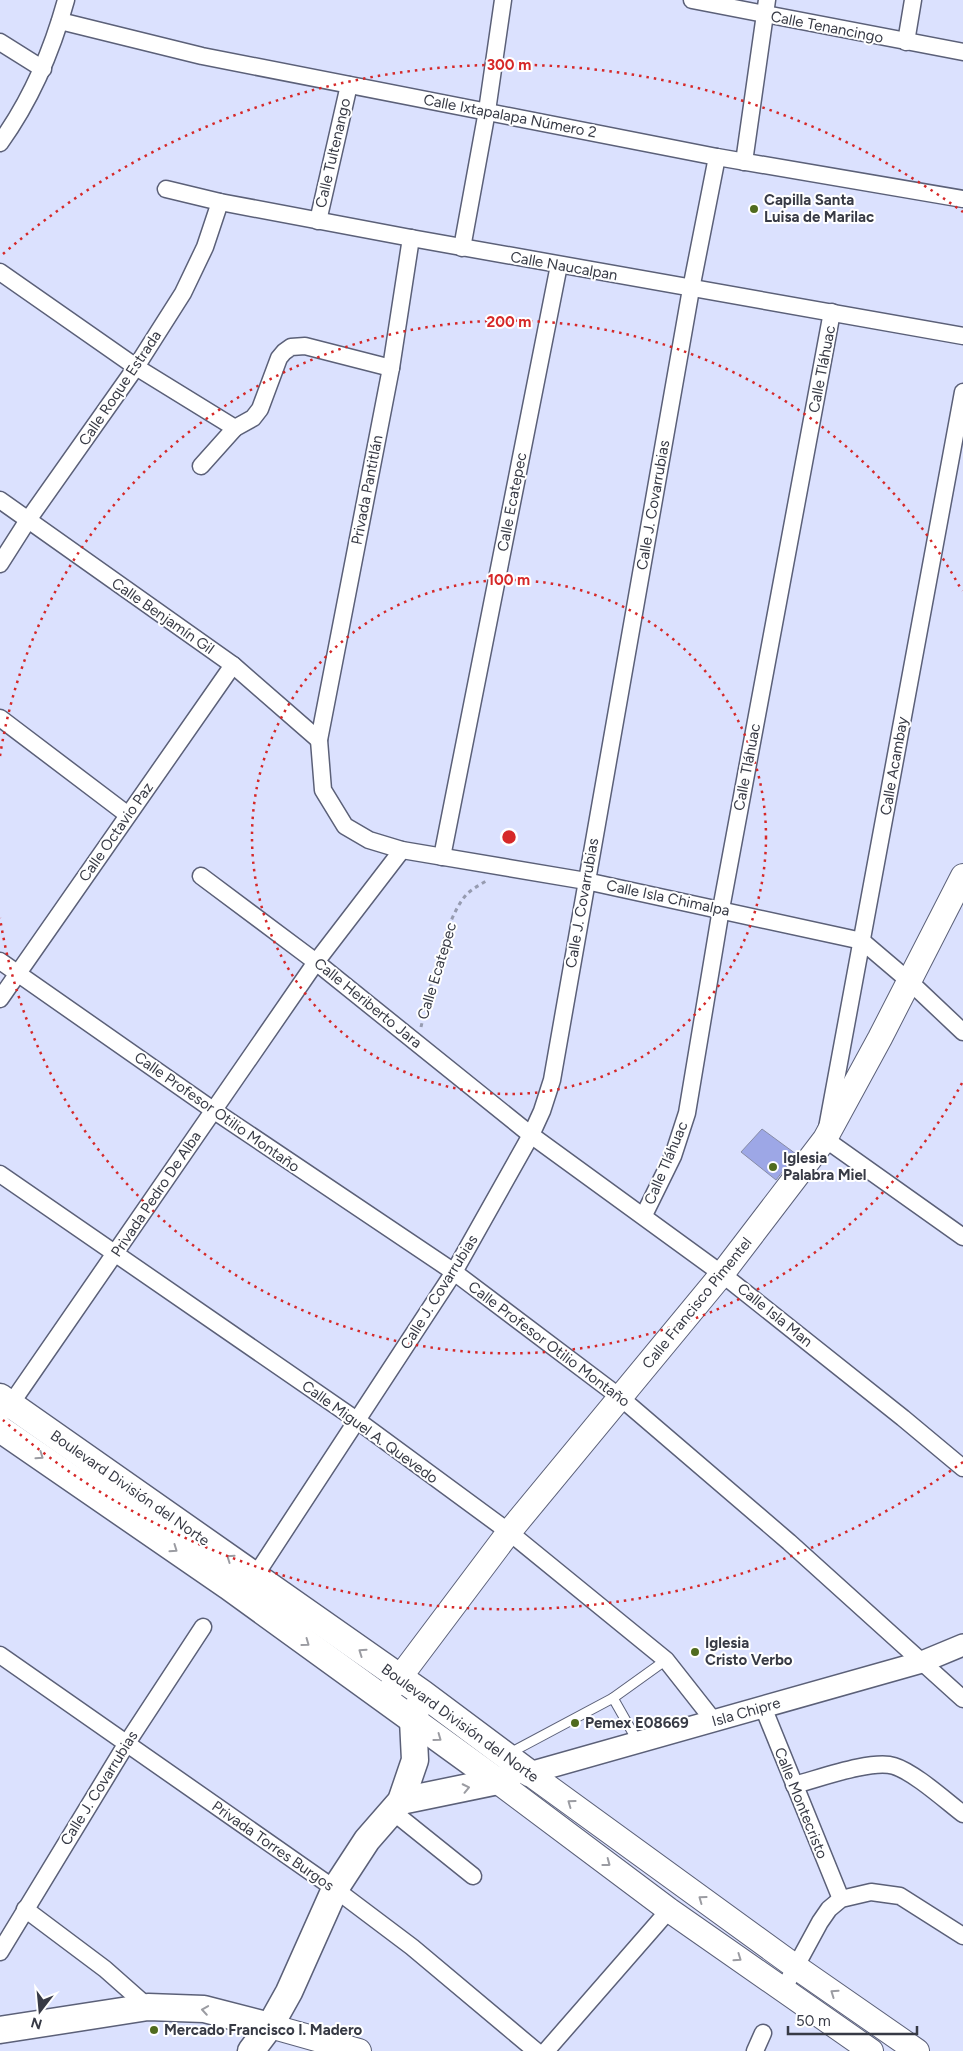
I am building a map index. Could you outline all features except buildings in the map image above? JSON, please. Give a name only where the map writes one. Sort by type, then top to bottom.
[{"type":"main road","name":"Calle Francisco Pimentel","points":[[384,1699],[509,1532],[722,1274],[825,1139],[963,876]]},
{"type":"main road","name":"Boulevard División del Norte","points":[[3,1406],[255,1576],[422,1693],[494,1767],[669,1910],[871,2051]]},
{"type":"main road","name":"Boulevard División del Norte","points":[[0,1429],[236,1592],[413,1720],[494,1767]]},
{"type":"main road","points":[[251,2051],[270,2026],[289,1992],[335,1889],[367,1840],[397,1806],[415,1760],[413,1720],[422,1693]]},
{"type":"main road","points":[[397,1806],[494,1767]]},
{"type":"main road","name":"Isla Chipre","points":[[494,1767],[529,1773]]},
{"type":"main road","name":"Boulevard División del Norte","points":[[529,1773],[796,1967],[917,2051]]},
{"type":"main road","points":[[234,2016],[264,2013],[289,1992]]},
{"type":"main road","points":[[0,2030],[148,2007],[204,2009],[359,2051]]},
{"type":"street","points":[[0,143],[43,69],[66,0]]},
{"type":"street","points":[[462,248],[487,112],[503,0]]},
{"type":"street","name":"Calle Tenancingo","points":[[692,0],[766,8],[906,42],[963,52]]},
{"type":"street","points":[[906,42],[913,0]]},
{"type":"street","points":[[744,162],[766,8]]},
{"type":"street","name":"Calle Ixtapalapa Número 2","points":[[60,21],[202,56],[349,85],[744,162],[963,199]]},
{"type":"street","points":[[0,42],[43,69]]},
{"type":"street","name":"Calle Tultenango","points":[[318,221],[349,85]]},
{"type":"street","name":"Calle J. Covarrubias","points":[[255,1576],[454,1272],[542,1112],[552,1080],[691,288],[718,156]]},
{"type":"street","name":"Calle Naucalpan","points":[[166,189],[220,202],[462,248],[963,336]]},
{"type":"street","name":"Calle Roque Estrada","points":[[0,564],[28,520],[136,367],[183,293],[197,267],[220,202]]},
{"type":"street","name":"Privada Pantitlán","points":[[319,740],[391,368],[410,238]]},
{"type":"street","name":"Calle Ecatepec","points":[[442,857],[559,265]]},
{"type":"street","points":[[0,272],[136,367],[235,428]]},
{"type":"street","name":"Calle Tláhuac","points":[[644,1215],[672,1156],[687,1113],[721,909],[832,312]]},
{"type":"street","points":[[202,466],[235,428],[252,418],[260,409],[279,358],[291,348],[306,346],[391,368]]},
{"type":"street","name":"Calle Acambay","points":[[825,1139],[963,392]]},
{"type":"street","name":"Calle Benjamín Gil","points":[[0,500],[233,665],[319,740]]},
{"type":"street","name":"Calle Octavio Paz","points":[[0,999],[233,665]]},
{"type":"street","points":[[0,718],[128,815]]},
{"type":"street","name":"Calle Isla Chimalpa","points":[[319,740],[323,790],[345,826],[369,840],[402,850],[586,881],[862,941],[909,981],[963,1032]]},
{"type":"street","name":"Privada Pedro De Alba","points":[[3,1406],[116,1253],[316,962],[402,850]]},
{"type":"street","name":"Calle Heriberto Jara","points":[[201,876],[316,962],[531,1135]]},
{"type":"street","name":"Calle Profesor Otilio Montaño","points":[[0,961],[213,1110],[454,1272],[621,1398],[789,1542],[963,1699]]},
{"type":"street","name":"Calle Isla Man","points":[[531,1135],[644,1215],[722,1274],[963,1468]]},
{"type":"street","points":[[825,1139],[963,1237]]},
{"type":"street","name":"Calle Miguel A. Quevedo","points":[[0,1174],[358,1421],[509,1532],[666,1660],[714,1721]]},
{"type":"street","name":"Calle J. Covarrubias","points":[[0,1952],[127,1743],[203,1627]]},
{"type":"street","name":"Isla Chipre","points":[[529,1773],[922,1662],[963,1644]]},
{"type":"street","name":"Privada Torres Burgos","points":[[0,1655],[335,1889],[412,1947],[536,2051]]},
{"type":"street","name":"Calle Montecristo","points":[[762,1707],[840,1899]]},
{"type":"street","points":[[794,1785],[867,1766],[886,1764],[904,1770],[963,1814]]},
{"type":"street","points":[[397,1806],[474,1876]]},
{"type":"street","points":[[783,1990],[820,1922],[829,1909],[840,1899],[872,1892],[900,1896],[963,1936]]},
{"type":"street","points":[[25,1908],[106,1969],[148,2007]]},
{"type":"street","points":[[546,2051],[669,1910]]},
{"type":"street","points":[[755,2051],[763,2032]]},
{"type":"lane","points":[[494,1767],[613,1698],[666,1660]]},
{"type":"lane","points":[[613,1698],[638,1742]]},
{"type":"path","name":"Calle Ecatepec","points":[[416,1042],[445,936],[459,905],[474,889],[510,868]]},
{"type":"place","name":"Capilla Santa Luisa de Marilac","points":[[754,209]]},
{"type":"place","name":"Iglesia Palabra Miel","points":[[773,1167]]},
{"type":"place","name":"Iglesia Cristo Verbo","points":[[695,1652]]},
{"type":"place","name":"Pemex E08669","points":[[575,1723]]},
{"type":"place","name":"Mercado Francisco I. Madero","points":[[154,2030]]}]
